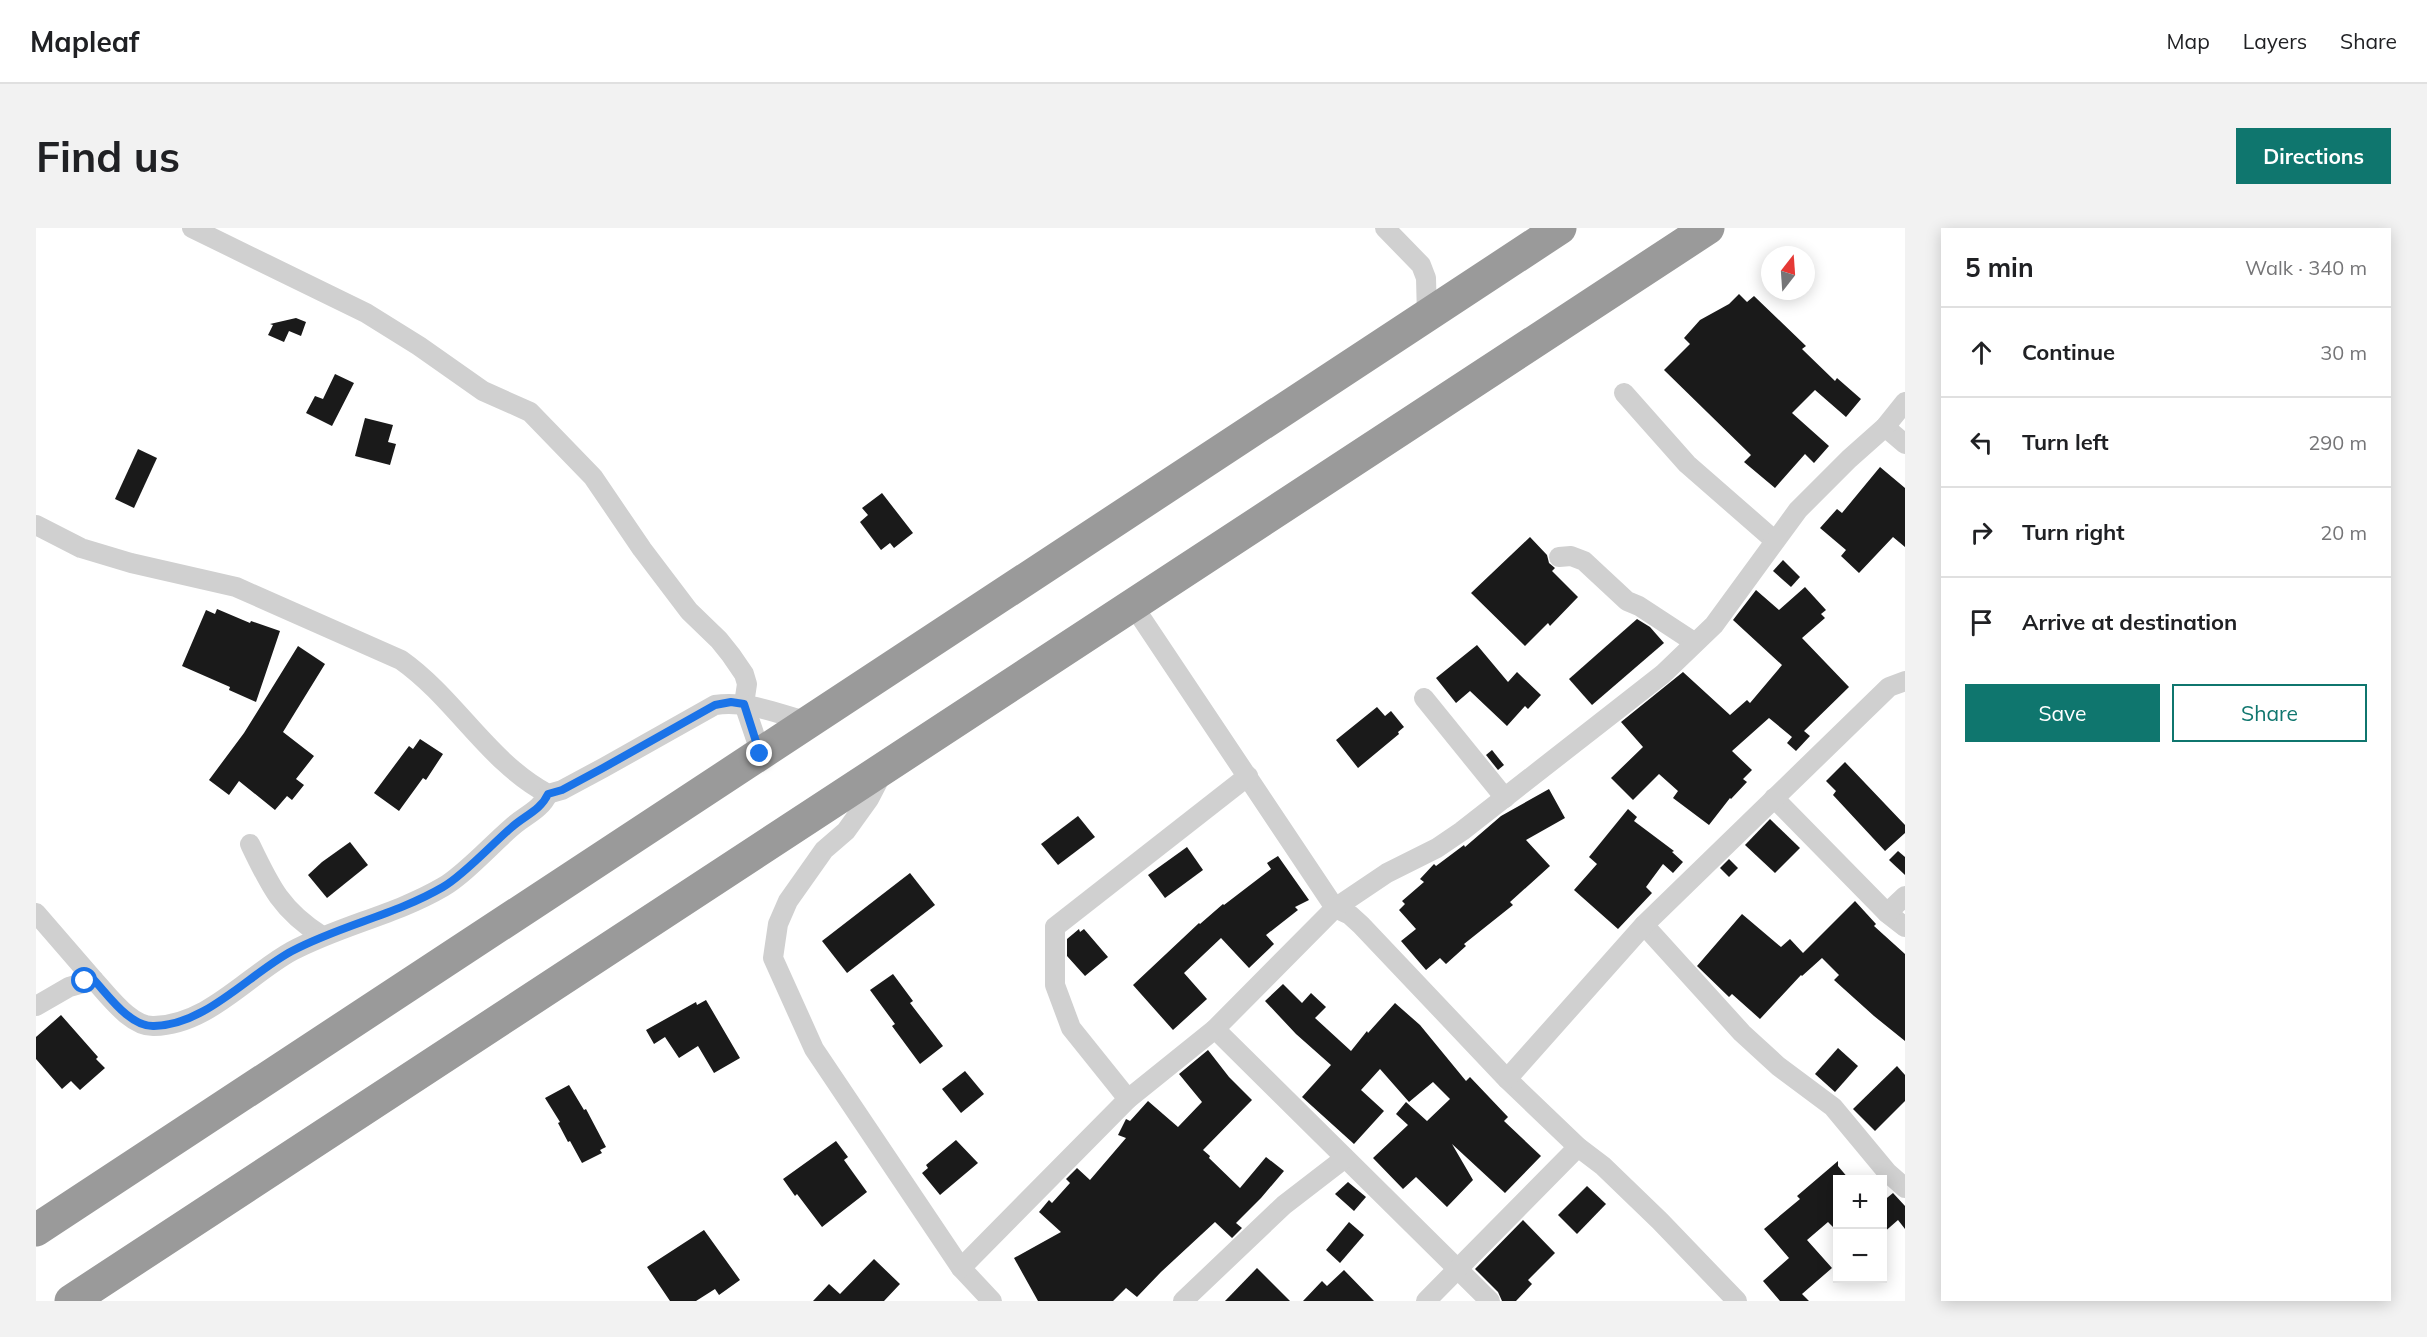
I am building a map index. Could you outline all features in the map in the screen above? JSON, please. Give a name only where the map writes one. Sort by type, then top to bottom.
[{"type":"highway","points":[[36,1230],[1560,228]]},
{"type":"highway","points":[[70,1301],[1708,228]]},
{"type":"street","points":[[192,228],[366,313],[419,346],[483,391],[530,412],[593,477],[642,549],[689,611],[732,655],[744,674],[747,684],[744,704],[760,754]]},
{"type":"street","points":[[1385,228],[1421,265],[1426,278],[1426,316]]},
{"type":"street","points":[[1624,393],[1688,464],[1774,540]]},
{"type":"street","points":[[960,1268],[1128,1099],[1215,1029],[1335,908],[1387,873],[1437,848],[1505,798],[1663,674],[1714,625],[1798,510],[1856,452],[1885,427],[1905,402]]},
{"type":"street","points":[[1885,427],[1905,444]]},
{"type":"street","points":[[36,525],[81,548],[131,563],[236,588],[401,660],[422,674],[442,694],[498,759],[531,785],[548,794]]},
{"type":"street","points":[[1559,557],[1571,556],[1584,561],[1627,601],[1639,606],[1694,642]]},
{"type":"street","points":[[1132,604],[1335,908],[1361,925],[1507,1079],[1660,1221],[1737,1301]]},
{"type":"street","points":[[1507,1079],[1644,925],[1889,687],[1904,680]]},
{"type":"street","points":[[1424,698],[1505,798]]},
{"type":"street","points":[[36,913],[124,1011],[142,1024],[154,1026],[196,1015],[289,953],[322,936],[402,908],[445,886],[519,821],[545,802],[548,794],[583,779],[715,705],[731,702],[744,704],[809,722]]},
{"type":"street","points":[[886,765],[869,799],[846,831],[824,850],[788,901],[778,924],[773,958],[814,1049],[960,1268],[992,1301]]},
{"type":"street","points":[[1128,1099],[1071,1028],[1055,985],[1055,927],[1248,776]]},
{"type":"street","points":[[1774,798],[1887,913],[1905,927]]},
{"type":"street","points":[[250,844],[271,888],[278,897],[305,925],[322,936]]},
{"type":"street","points":[[1887,913],[1905,896]]},
{"type":"street","points":[[1644,925],[1742,1033],[1778,1066],[1833,1107],[1887,1172],[1905,1188]]},
{"type":"street","points":[[36,1006],[69,987],[94,980]]},
{"type":"street","points":[[1215,1029],[1490,1301]]},
{"type":"street","points":[[1426,1301],[1578,1147]]},
{"type":"street","points":[[1183,1301],[1284,1205],[1345,1158]]},
{"type":"building","points":[[1739,294],[1747,302],[1754,296],[1806,346],[1802,349],[1835,381],[1837,378],[1861,399],[1846,417],[1815,390],[1792,413],[1829,446],[1814,463],[1805,454],[1775,488],[1744,462],[1751,455],[1664,370],[1690,344],[1684,338],[1700,320],[1729,304]]},
{"type":"building","points":[[296,318],[306,322],[301,336],[289,331],[284,342],[268,335],[273,325],[270,324]]},
{"type":"building","points":[[335,374],[354,383],[332,426],[306,413],[315,396],[323,399]]},
{"type":"building","points":[[365,418],[393,425],[388,442],[396,444],[390,465],[355,456]]},
{"type":"building","points":[[138,449],[157,458],[134,508],[115,499]]},
{"type":"building","points":[[1880,467],[1905,488],[1905,547],[1893,537],[1859,573],[1841,556],[1846,550],[1820,528],[1837,509],[1842,513]]},
{"type":"building","points":[[882,493],[913,533],[894,548],[890,543],[881,550],[860,522],[868,515],[862,508]]},
{"type":"building","points":[[1530,537],[1547,555],[1549,563],[1555,568],[1552,571],[1578,597],[1550,626],[1548,623],[1525,646],[1471,593]]},
{"type":"building","points":[[1783,560],[1800,577],[1791,587],[1773,571]]},
{"type":"building","points":[[1805,587],[1826,610],[1821,614],[1825,618],[1802,638],[1849,687],[1804,731],[1810,736],[1796,751],[1787,743],[1792,737],[1769,718],[1732,751],[1752,770],[1743,779],[1747,782],[1730,798],[1709,825],[1673,798],[1678,791],[1659,774],[1633,800],[1611,778],[1643,747],[1621,722],[1683,672],[1730,715],[1747,700],[1750,703],[1782,665],[1733,620],[1756,590],[1779,610]]},
{"type":"building","points":[[217,609],[250,623],[251,621],[280,631],[256,702],[229,690],[230,687],[182,666],[206,610],[215,614]]},
{"type":"building","points":[[1637,619],[1650,627],[1664,643],[1592,705],[1569,679]]},
{"type":"building","points":[[1477,645],[1508,682],[1517,672],[1541,695],[1528,709],[1525,706],[1507,726],[1470,691],[1456,703],[1436,678]]},
{"type":"building","points":[[298,646],[325,664],[283,732],[314,756],[296,779],[304,785],[292,800],[287,796],[275,810],[239,781],[229,795],[209,780],[244,733]]},
{"type":"building","points":[[1377,707],[1385,716],[1391,711],[1404,727],[1398,732],[1399,734],[1358,768],[1336,740]]},
{"type":"building","points":[[420,739],[443,754],[426,780],[423,778],[399,811],[374,793],[409,746],[413,749]]},
{"type":"building","points":[[1492,750],[1504,765],[1498,770],[1486,755]]},
{"type":"building","points":[[1845,762],[1905,825],[1905,833],[1885,851],[1833,795],[1836,791],[1826,781]]},
{"type":"building","points":[[1549,789],[1565,818],[1526,840],[1550,866],[1510,902],[1513,905],[1464,944],[1466,946],[1446,964],[1440,958],[1426,970],[1401,941],[1416,929],[1399,910],[1405,904],[1402,901],[1424,882],[1420,879],[1434,864],[1436,866],[1464,845],[1465,847],[1501,816]]},
{"type":"building","points":[[1628,809],[1637,817],[1634,821],[1674,851],[1672,852],[1683,862],[1673,873],[1663,864],[1646,887],[1652,893],[1618,929],[1574,890],[1597,864],[1589,857]]},
{"type":"building","points":[[1078,816],[1095,837],[1058,865],[1041,844]]},
{"type":"building","points":[[1770,819],[1800,848],[1775,873],[1745,845]]},
{"type":"building","points":[[350,842],[368,865],[327,898],[308,875]]},
{"type":"building","points":[[1187,847],[1203,870],[1165,898],[1148,875]]},
{"type":"building","points":[[1898,851],[1905,857],[1905,875],[1889,860]]},
{"type":"building","points":[[1278,856],[1309,900],[1295,907],[1298,910],[1266,935],[1274,944],[1249,968],[1221,938],[1184,973],[1207,999],[1173,1030],[1133,985],[1199,923],[1271,869],[1267,863]]},
{"type":"building","points":[[1729,859],[1738,868],[1729,877],[1720,868]]},
{"type":"building","points":[[910,873],[935,905],[847,973],[822,941]]},
{"type":"building","points":[[1855,901],[1876,924],[1874,926],[1905,954],[1905,1041],[1834,980],[1839,975],[1822,958],[1801,975],[1760,1019],[1732,994],[1729,997],[1697,966],[1742,914],[1781,947],[1790,939],[1803,953]]},
{"type":"building","points":[[1079,929],[1080,932],[1084,929],[1108,957],[1085,976],[1067,956],[1067,939]]},
{"type":"building","points":[[893,974],[913,1001],[910,1003],[943,1046],[920,1064],[892,1026],[895,1024],[870,990]]},
{"type":"building","points":[[1283,984],[1302,1003],[1311,993],[1326,1007],[1315,1018],[1351,1051],[1395,1003],[1420,1025],[1466,1081],[1470,1077],[1508,1117],[1504,1121],[1541,1156],[1505,1193],[1452,1144],[1473,1180],[1447,1207],[1416,1177],[1403,1189],[1373,1158],[1408,1125],[1396,1114],[1406,1102],[1427,1121],[1450,1099],[1433,1082],[1409,1102],[1380,1069],[1361,1090],[1384,1111],[1354,1144],[1302,1097],[1331,1065],[1296,1034],[1265,1001]]},
{"type":"building","points":[[706,1000],[740,1058],[714,1073],[698,1046],[679,1058],[665,1037],[654,1044],[646,1030],[696,1002],[697,1005]]},
{"type":"building","points":[[61,1015],[105,1068],[80,1090],[71,1081],[62,1089],[36,1059],[36,1037]]},
{"type":"building","points":[[1838,1048],[1858,1066],[1835,1092],[1815,1074]]},
{"type":"building","points":[[1208,1050],[1229,1077],[1252,1100],[1203,1150],[1240,1188],[1266,1157],[1284,1171],[1236,1223],[1242,1228],[1232,1238],[1215,1222],[1137,1297],[1126,1288],[1113,1301],[1038,1301],[1014,1258],[1061,1232],[1039,1212],[1049,1200],[1052,1203],[1070,1183],[1066,1179],[1077,1168],[1090,1180],[1126,1138],[1118,1135],[1126,1119],[1130,1121],[1148,1101],[1178,1127],[1202,1102],[1179,1074]]},
{"type":"building","points":[[1897,1066],[1905,1075],[1905,1101],[1875,1131],[1853,1109]]},
{"type":"building","points":[[965,1071],[984,1094],[961,1113],[942,1089]]},
{"type":"building","points":[[569,1085],[584,1110],[586,1109],[606,1147],[600,1150],[602,1153],[582,1163],[545,1098]]},
{"type":"building","points":[[956,1140],[978,1163],[940,1195],[922,1173],[928,1168],[926,1165]]},
{"type":"building","points":[[836,1141],[848,1157],[844,1160],[867,1192],[822,1227],[783,1179]]},
{"type":"building","points":[[1838,1161],[1838,1166],[1846,1175],[1833,1175],[1833,1227],[1828,1222],[1807,1240],[1832,1268],[1802,1294],[1809,1301],[1780,1301],[1763,1281],[1789,1258],[1764,1229],[1800,1199],[1797,1196]]},
{"type":"building","points":[[1348,1182],[1366,1197],[1354,1211],[1335,1194]]},
{"type":"building","points":[[1587,1186],[1606,1204],[1577,1234],[1558,1215]]},
{"type":"building","points":[[1893,1193],[1905,1206],[1905,1229],[1898,1220],[1887,1230],[1887,1198]]},
{"type":"building","points":[[1523,1220],[1555,1253],[1528,1280],[1532,1284],[1516,1301],[1502,1301],[1498,1292],[1475,1269]]},
{"type":"building","points":[[1349,1222],[1364,1235],[1340,1263],[1326,1250]]},
{"type":"building","points":[[704,1230],[740,1280],[719,1295],[715,1289],[696,1301],[670,1301],[647,1267]]},
{"type":"building","points":[[874,1259],[900,1284],[884,1301],[813,1301],[829,1284],[840,1294]]},
{"type":"building","points":[[1257,1268],[1290,1301],[1225,1301]]},
{"type":"building","points":[[1344,1270],[1374,1301],[1303,1301],[1322,1281],[1327,1286]]},
{"type":"route","points":[[85,981],[94,980],[124,1011],[142,1024],[154,1026],[196,1015],[289,953],[322,936],[402,908],[445,886],[519,821],[535,811],[545,802],[548,794],[562,790],[715,705],[731,702],[744,704],[760,754]]}]
